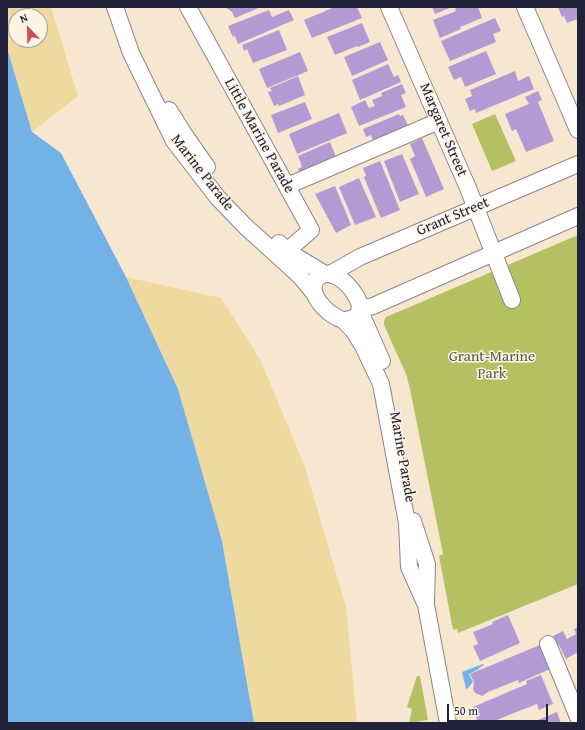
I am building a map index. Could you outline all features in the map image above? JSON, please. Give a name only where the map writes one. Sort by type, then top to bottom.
[{"type":"street","name":"Marine Parade","points":[[116,7],[131,54],[174,141],[218,198],[245,226],[283,254],[327,274]]},
{"type":"street","name":"Marine Parade","points":[[126,7],[136,40],[149,72],[167,107],[184,134],[230,197],[283,254],[314,293]]},
{"type":"street","name":"Little Marine Parade","points":[[188,7],[311,230],[283,254]]},
{"type":"street","name":"Margaret Street","points":[[389,7],[476,208],[512,300]]},
{"type":"street","points":[[525,7],[578,130]]},
{"type":"street","points":[[287,186],[439,121]]},
{"type":"street","name":"Grant Street","points":[[327,274],[360,257],[578,164]]},
{"type":"street","points":[[360,310],[358,301],[349,287],[338,277],[327,274],[318,278],[315,282],[313,287],[314,293],[318,300],[334,316],[343,320],[355,317],[360,310],[373,306],[578,216]]},
{"type":"street","name":"Marine Parade","points":[[360,310],[389,382],[413,524],[428,564],[426,605],[448,723]]},
{"type":"street","name":"Marine Parade","points":[[343,320],[353,330],[363,346],[381,384],[407,523],[409,567],[426,605]]},
{"type":"street","points":[[548,644],[578,717]]},
{"type":"green space","points":[[495,114],[516,161],[492,171],[472,124]]},
{"type":"green space","name":"Grant-Marine Park","points":[[578,235],[578,584],[458,633],[457,629],[453,630],[439,556],[443,554],[410,389],[406,374],[384,325],[384,321],[386,317]]},
{"type":"green space","points":[[417,676],[420,676],[428,720],[409,723],[412,709],[407,707]]},
{"type":"sand","points":[[7,7],[51,7],[78,96],[32,132],[7,48]]},
{"type":"sand","points":[[126,277],[221,298],[260,359],[305,467],[346,607],[357,723],[254,723],[222,541],[178,389]]},
{"type":"water","points":[[7,48],[32,132],[61,153],[126,277],[178,389],[222,541],[254,723],[7,723]]},
{"type":"water","points":[[483,664],[484,665],[479,669],[469,674],[473,682],[466,689],[462,672]]},
{"type":"building","points":[[225,7],[261,7],[235,18],[232,12]]},
{"type":"building","points":[[335,7],[357,7],[362,18],[312,38],[304,20]]},
{"type":"building","points":[[432,7],[452,7],[435,14]]},
{"type":"building","points":[[459,7],[478,7],[482,18],[460,27],[461,29],[440,38],[433,20],[456,11],[455,9]]},
{"type":"building","points":[[578,7],[578,19],[567,23],[564,16],[562,17],[558,8]]},
{"type":"building","points":[[269,10],[272,17],[289,10],[294,20],[238,44],[235,36],[233,37],[228,26]]},
{"type":"building","points":[[495,18],[501,31],[493,34],[496,42],[450,61],[441,41]]},
{"type":"building","points":[[362,23],[370,42],[335,55],[327,37]]},
{"type":"building","points":[[279,30],[287,50],[253,63],[247,49],[244,51],[242,45]]},
{"type":"building","points":[[380,42],[388,60],[352,76],[344,57]]},
{"type":"building","points":[[486,51],[496,74],[465,87],[461,77],[454,80],[448,67]]},
{"type":"building","points":[[300,52],[308,71],[267,88],[259,69]]},
{"type":"building","points":[[388,64],[394,77],[398,75],[401,82],[360,100],[352,80]]},
{"type":"building","points":[[515,71],[518,81],[529,76],[534,89],[476,113],[475,109],[470,111],[465,99],[472,96],[470,90]]},
{"type":"building","points":[[298,76],[305,95],[279,106],[278,104],[274,106],[268,92],[272,91],[270,88]]},
{"type":"building","points":[[402,84],[406,93],[401,95],[406,107],[359,126],[351,107],[365,100],[369,108],[375,106],[372,100],[382,96],[381,93]]},
{"type":"building","points":[[538,91],[542,100],[538,102],[554,141],[526,152],[516,129],[512,131],[505,114],[529,104],[525,97]]},
{"type":"building","points":[[305,102],[312,119],[278,133],[271,115]]},
{"type":"building","points":[[339,113],[347,133],[297,154],[289,134]]},
{"type":"building","points":[[399,114],[400,116],[403,115],[410,130],[374,143],[371,135],[366,137],[363,129]]},
{"type":"building","points":[[422,138],[444,189],[426,197],[410,159],[415,156],[410,144]]},
{"type":"building","points":[[330,142],[338,162],[302,177],[298,169],[302,167],[298,156]]},
{"type":"building","points":[[402,154],[419,194],[400,202],[384,161]]},
{"type":"building","points":[[380,161],[400,210],[381,218],[364,177],[366,176],[363,168]]},
{"type":"building","points":[[359,178],[376,217],[355,225],[339,187]]},
{"type":"building","points":[[335,186],[351,225],[336,233],[315,194]]},
{"type":"building","points":[[508,615],[520,643],[480,661],[473,646],[478,644],[473,632],[493,624],[492,622]]},
{"type":"building","points":[[578,627],[578,652],[566,659],[559,645],[557,646],[553,636],[563,631],[567,639],[576,634],[574,629]]},
{"type":"building","points":[[540,645],[550,669],[519,683],[518,680],[488,692],[482,696],[475,693],[473,689],[474,682],[470,674]]},
{"type":"building","points":[[541,675],[553,704],[539,710],[537,704],[489,723],[478,723],[473,707],[527,684],[526,681]]},
{"type":"building","points":[[557,712],[561,723],[531,723]]}]
